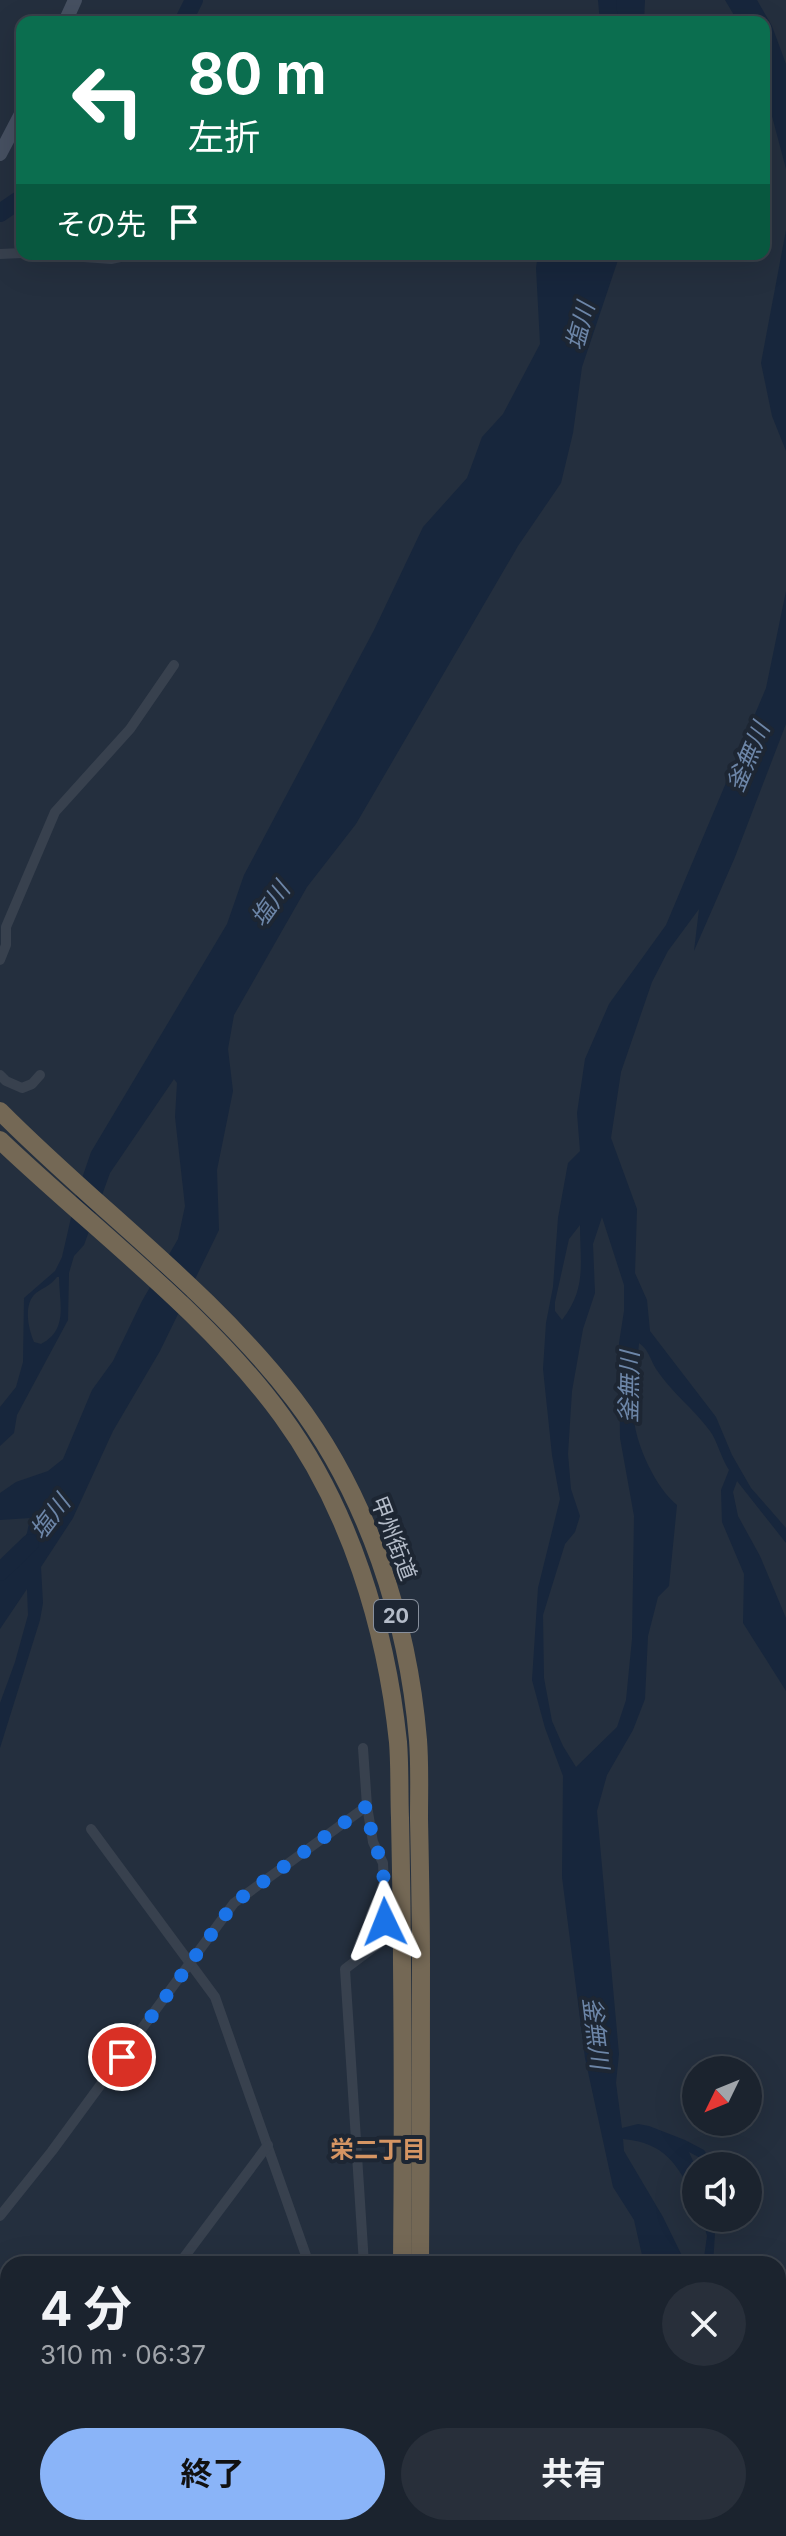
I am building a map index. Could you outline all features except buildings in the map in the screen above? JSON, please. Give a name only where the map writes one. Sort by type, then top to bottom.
[{"type":"highway","name":"甲州街道","points":[[0,1111],[32,1144],[180,1275],[261,1357],[297,1403],[328,1451],[361,1514],[387,1581],[407,1661],[418,1741],[402,1907],[420,2256]]},
{"type":"highway","name":"甲州街道","points":[[0,1140],[166,1291],[282,1416],[311,1462],[343,1524],[367,1589],[386,1663],[398,1744],[402,1907],[402,2256]]},
{"type":"street","points":[[0,154],[16,123]]},
{"type":"street","points":[[0,960],[6,945],[6,927],[55,812],[130,729],[174,665]]},
{"type":"street","points":[[0,1075],[22,1088],[32,1084],[40,1075]]},
{"type":"street","points":[[363,1748],[373,1842],[402,1907],[386,1938],[345,1969],[363,2256]]},
{"type":"street","points":[[0,2216],[52,2151],[234,1903],[367,1806]]},
{"type":"street","points":[[91,1829],[215,1997],[306,2256]]},
{"type":"street","points":[[185,2256],[268,2145]]},
{"type":"water","points":[[616,0],[645,0],[644,16],[616,16]]},
{"type":"water","points":[[725,0],[757,0],[766,16],[734,16]]},
{"type":"water","points":[[770,23],[786,64],[786,169],[770,109]]},
{"type":"water","points":[[786,230],[786,451],[772,416],[761,363]]},
{"type":"water","points":[[537,260],[618,260],[582,367],[573,433],[561,483],[518,546],[356,824],[307,887],[234,1015],[228,1049],[233,1091],[217,1170],[219,1230],[160,1351],[113,1431],[73,1518],[41,1567],[43,1603],[40,1620],[0,1748],[0,1703],[28,1615],[27,1589],[0,1629],[0,1581],[27,1533],[30,1518],[0,1520],[0,1493],[16,1482],[48,1471],[63,1459],[92,1390],[113,1361],[142,1301],[178,1239],[185,1206],[175,1117],[177,1083],[174,1079],[110,1173],[84,1245],[74,1256],[69,1273],[68,1320],[17,1415],[14,1433],[0,1446],[0,1407],[16,1387],[23,1362],[24,1298],[55,1271],[62,1257],[76,1196],[91,1152],[227,924],[244,875],[374,630],[423,527],[467,478],[482,437],[503,414],[540,344]],"holes":[[[57,1277],[61,1305],[56,1331],[41,1344],[34,1342],[29,1323],[29,1303],[36,1293]]]},
{"type":"water","name":"釜無川","points":[[786,591],[786,724],[735,857],[694,951],[699,909],[668,951],[652,982],[621,1072],[611,1138],[637,1209],[635,1273],[647,1300],[650,1331],[716,1417],[732,1455],[751,1488],[786,1528],[786,1543],[737,1481],[733,1492],[738,1516],[760,1556],[786,1618],[786,1691],[743,1623],[744,1574],[722,1522],[721,1490],[729,1470],[710,1431],[662,1377],[639,1343],[634,1401],[636,1431],[655,1478],[677,1505],[669,1586],[658,1597],[648,1636],[645,1699],[633,1730],[607,1775],[597,1811],[619,2054],[616,2083],[622,2128],[638,2124],[649,2126],[705,2152],[682,2152],[682,2175],[660,2151],[638,2141],[623,2139],[624,2151],[682,2256],[642,2256],[634,2220],[613,2187],[585,2058],[562,1877],[563,1776],[532,1680],[538,1588],[560,1499],[543,1369],[546,1323],[553,1287],[558,1218],[568,1163],[580,1151],[577,1113],[585,1059],[609,1004],[666,925],[766,688]],"holes":[[[602,1217],[624,1285],[619,1343],[620,1438],[634,1516],[632,1639],[626,1700],[617,1727],[576,1767],[552,1721],[544,1678],[543,1615],[565,1544],[575,1532],[580,1516],[571,1489],[568,1454],[572,1391],[583,1329],[595,1293],[593,1244]],[[580,1225],[579,1286],[562,1320],[555,1311],[555,1302],[569,1239]]]},
{"type":"water","points":[[706,2232],[715,2232],[714,2256],[704,2256]]},
{"type":"waterway","points":[[186,16],[194,0]]},
{"type":"waterway","name":"塩川","points":[[607,0],[608,16]]},
{"type":"waterway","points":[[0,213],[16,202]]},
{"type":"waterway","name":"塩川","points":[[0,1572],[30,1543]]},
{"type":"district","name":"栄二丁目","points":[[378,2149]]},
{"type":"route","points":[[122,2057],[234,1903],[367,1806],[373,1842],[383,1863],[385,1922]]}]
